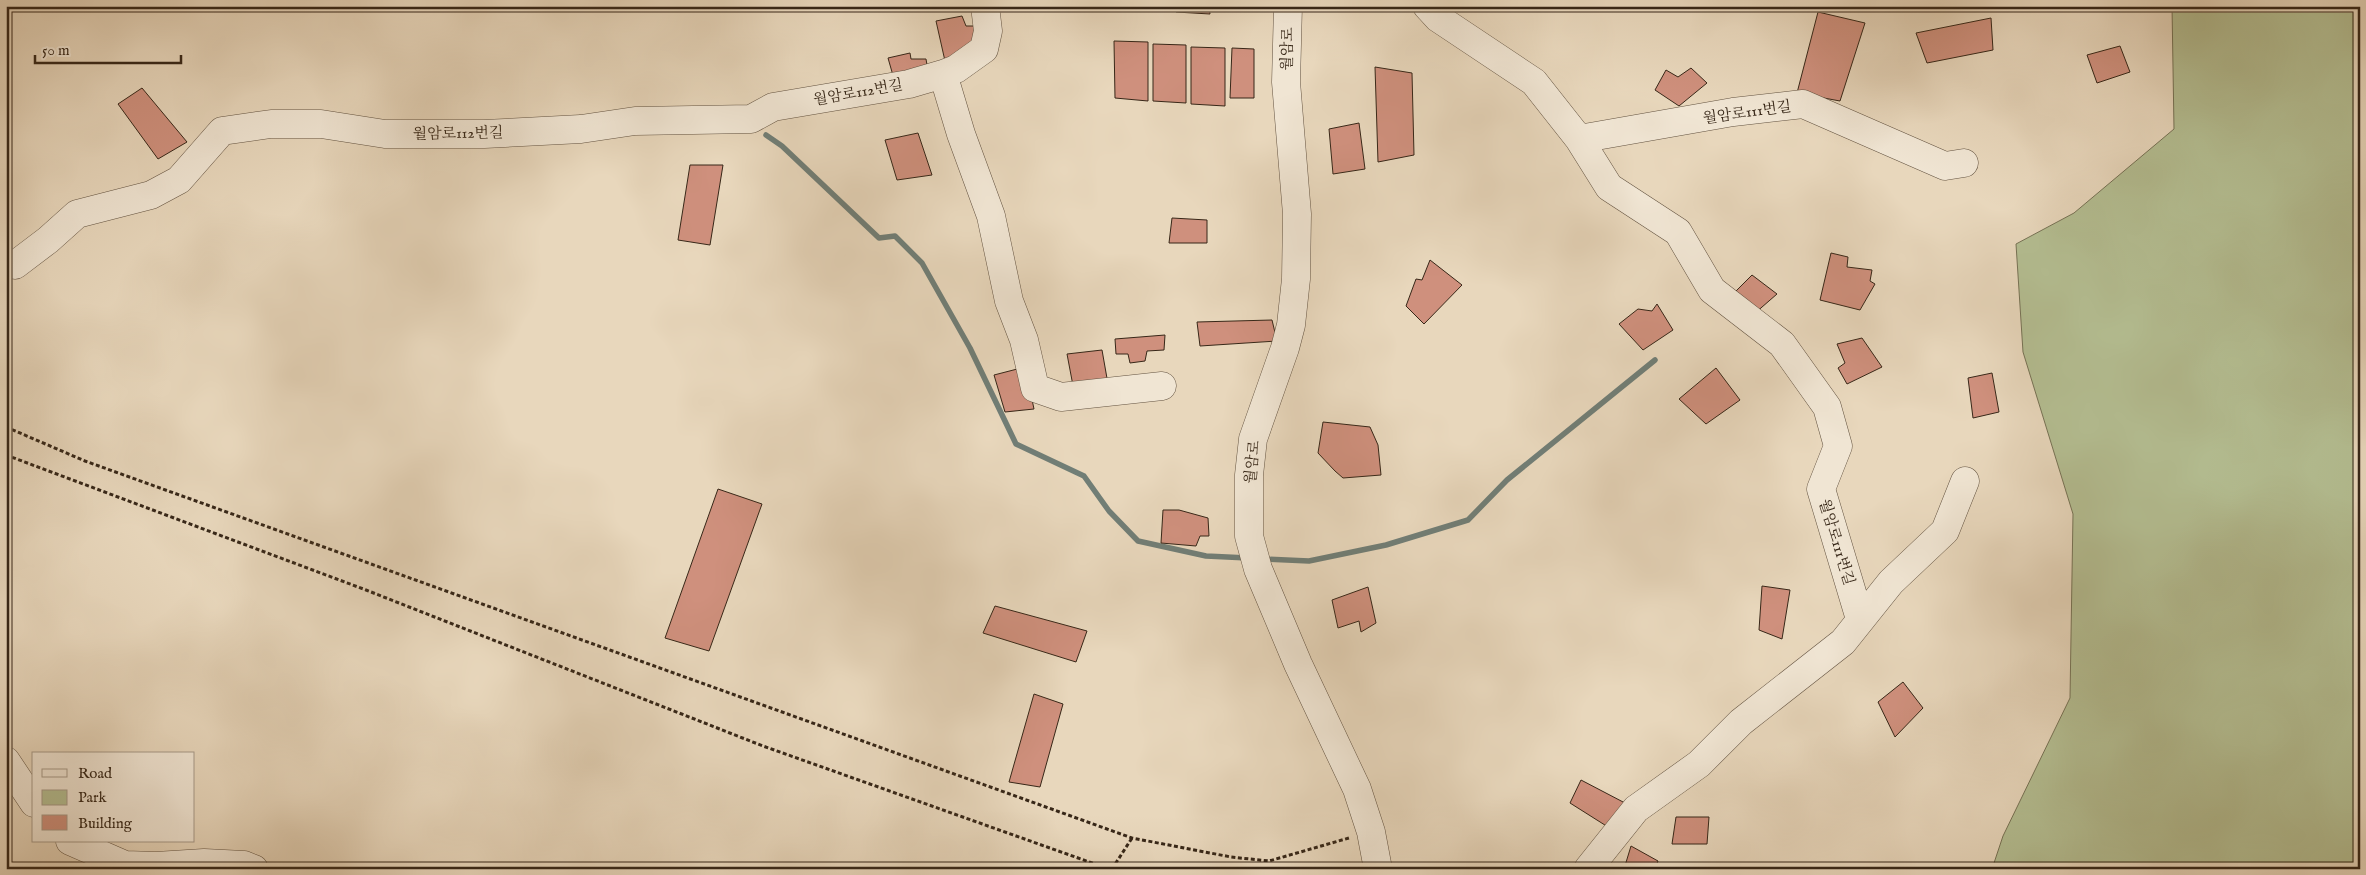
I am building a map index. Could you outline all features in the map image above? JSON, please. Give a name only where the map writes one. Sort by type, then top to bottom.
[{"type":"street","name":"월암로112번길","points":[[9,268],[48,240],[77,214],[152,195],[179,180],[222,131],[271,124],[321,124],[385,134],[484,134],[581,128],[635,121],[751,119],[773,107],[909,84],[956,69],[984,50],[988,31],[985,6]]},
{"type":"street","name":"월암로","points":[[1288,6],[1286,82],[1297,214],[1296,279],[1291,325],[1286,348],[1253,439],[1249,475],[1250,536],[1256,559],[1298,664],[1357,789],[1372,832],[1378,869]]},
{"type":"street","name":"월암로111번길","points":[[1427,6],[1438,18],[1534,82],[1579,139],[1609,187],[1678,232],[1712,290],[1782,344],[1827,407],[1838,446],[1820,489],[1860,619]]},
{"type":"street","points":[[943,74],[961,134],[990,216],[1009,301],[1024,340],[1036,388],[1061,398],[1162,386]]},
{"type":"street","name":"월암로111번길","points":[[1579,139],[1733,112],[1803,104],[1945,166],[1964,162]]},
{"type":"street","points":[[1588,869],[1636,809],[1699,764],[1741,722],[1843,642],[1891,582],[1945,531],[1966,481]]},
{"type":"street","points":[[6,761],[32,801]]},
{"type":"street","points":[[72,842],[125,865],[156,866],[204,863],[244,865],[254,869]]},
{"type":"path","points":[[6,427],[104,468],[1132,838],[1231,857],[1269,860],[1372,832]]},
{"type":"path","points":[[6,455],[366,590],[762,746],[1111,869],[1132,838]]},
{"type":"green space","points":[[2172,6],[2360,6],[2360,869],[1992,869],[2003,836],[2070,698],[2073,514],[2023,352],[2016,244],[2074,213],[2174,129]]},
{"type":"building","points":[[1176,6],[1209,6],[1210,14],[1176,12]]},
{"type":"building","points":[[1220,6],[1253,6],[1253,9],[1220,7]]},
{"type":"building","points":[[1818,12],[1865,23],[1840,101],[1797,93]]},
{"type":"building","points":[[962,16],[966,26],[974,26],[976,50],[945,61],[936,21]]},
{"type":"building","points":[[1991,18],[1993,50],[1927,63],[1916,33]]},
{"type":"building","points":[[1114,41],[1148,42],[1148,101],[1115,98]]},
{"type":"building","points":[[1153,44],[1186,45],[1186,103],[1153,101]]},
{"type":"building","points":[[2120,46],[2130,72],[2097,83],[2087,55]]},
{"type":"building","points":[[1191,47],[1225,48],[1225,106],[1191,104]]},
{"type":"building","points":[[1232,48],[1254,49],[1254,98],[1230,98]]},
{"type":"building","points":[[910,53],[911,59],[926,59],[928,71],[894,79],[888,58]]},
{"type":"building","points":[[1375,67],[1412,73],[1414,155],[1378,162]]},
{"type":"building","points":[[1691,68],[1707,83],[1679,106],[1655,90],[1666,70],[1678,77]]},
{"type":"building","points":[[142,88],[187,142],[158,159],[118,104]]},
{"type":"building","points":[[1359,123],[1365,169],[1333,174],[1329,129]]},
{"type":"building","points":[[918,133],[932,175],[897,180],[885,140]]},
{"type":"building","points":[[690,165],[723,165],[710,245],[678,240]]},
{"type":"building","points":[[1172,218],[1207,220],[1207,243],[1169,243]]},
{"type":"building","points":[[1831,253],[1848,257],[1847,267],[1872,270],[1870,281],[1875,284],[1860,310],[1820,300]]},
{"type":"building","points":[[1430,260],[1462,285],[1424,324],[1406,306],[1416,279],[1422,280]]},
{"type":"building","points":[[1752,275],[1777,294],[1754,314],[1730,297]]},
{"type":"building","points":[[1657,304],[1673,330],[1643,350],[1619,324],[1638,309],[1652,311]]},
{"type":"building","points":[[1272,320],[1277,341],[1200,346],[1197,322]]},
{"type":"building","points":[[1165,335],[1164,350],[1147,351],[1145,361],[1130,363],[1128,354],[1116,354],[1115,339]]},
{"type":"building","points":[[1862,338],[1882,367],[1847,384],[1838,368],[1845,363],[1837,344]]},
{"type":"building","points":[[1102,350],[1108,384],[1074,391],[1067,354]]},
{"type":"building","points":[[1025,367],[1034,409],[1005,412],[994,375]]},
{"type":"building","points":[[1716,368],[1740,400],[1706,424],[1679,399]]},
{"type":"building","points":[[1992,373],[1999,412],[1973,418],[1968,378]]},
{"type":"building","points":[[1323,422],[1370,427],[1378,445],[1381,475],[1343,478],[1335,471],[1318,453]]},
{"type":"building","points":[[718,489],[762,504],[709,651],[665,638]]},
{"type":"building","points":[[1163,510],[1179,510],[1208,518],[1209,536],[1200,536],[1196,546],[1161,543]]},
{"type":"building","points":[[1762,586],[1790,590],[1782,639],[1759,630]]},
{"type":"building","points":[[1368,587],[1376,623],[1361,632],[1359,621],[1338,628],[1332,600]]},
{"type":"building","points":[[995,606],[1087,631],[1076,662],[983,633]]},
{"type":"building","points":[[1903,682],[1923,708],[1895,737],[1878,702]]},
{"type":"building","points":[[1034,694],[1063,704],[1040,787],[1009,782]]},
{"type":"building","points":[[1581,780],[1625,803],[1608,827],[1570,803]]},
{"type":"building","points":[[1676,817],[1709,817],[1707,844],[1672,844]]},
{"type":"building","points":[[1631,846],[1658,861],[1655,869],[1624,869]]},
{"type":"waterway","points":[[766,135],[782,146],[879,238],[895,236],[922,263],[970,348],[1016,444],[1084,476],[1109,511],[1138,541],[1206,556],[1248,558]]},
{"type":"waterway","points":[[1262,559],[1309,561],[1386,545],[1468,520],[1507,480],[1655,360]]}]
